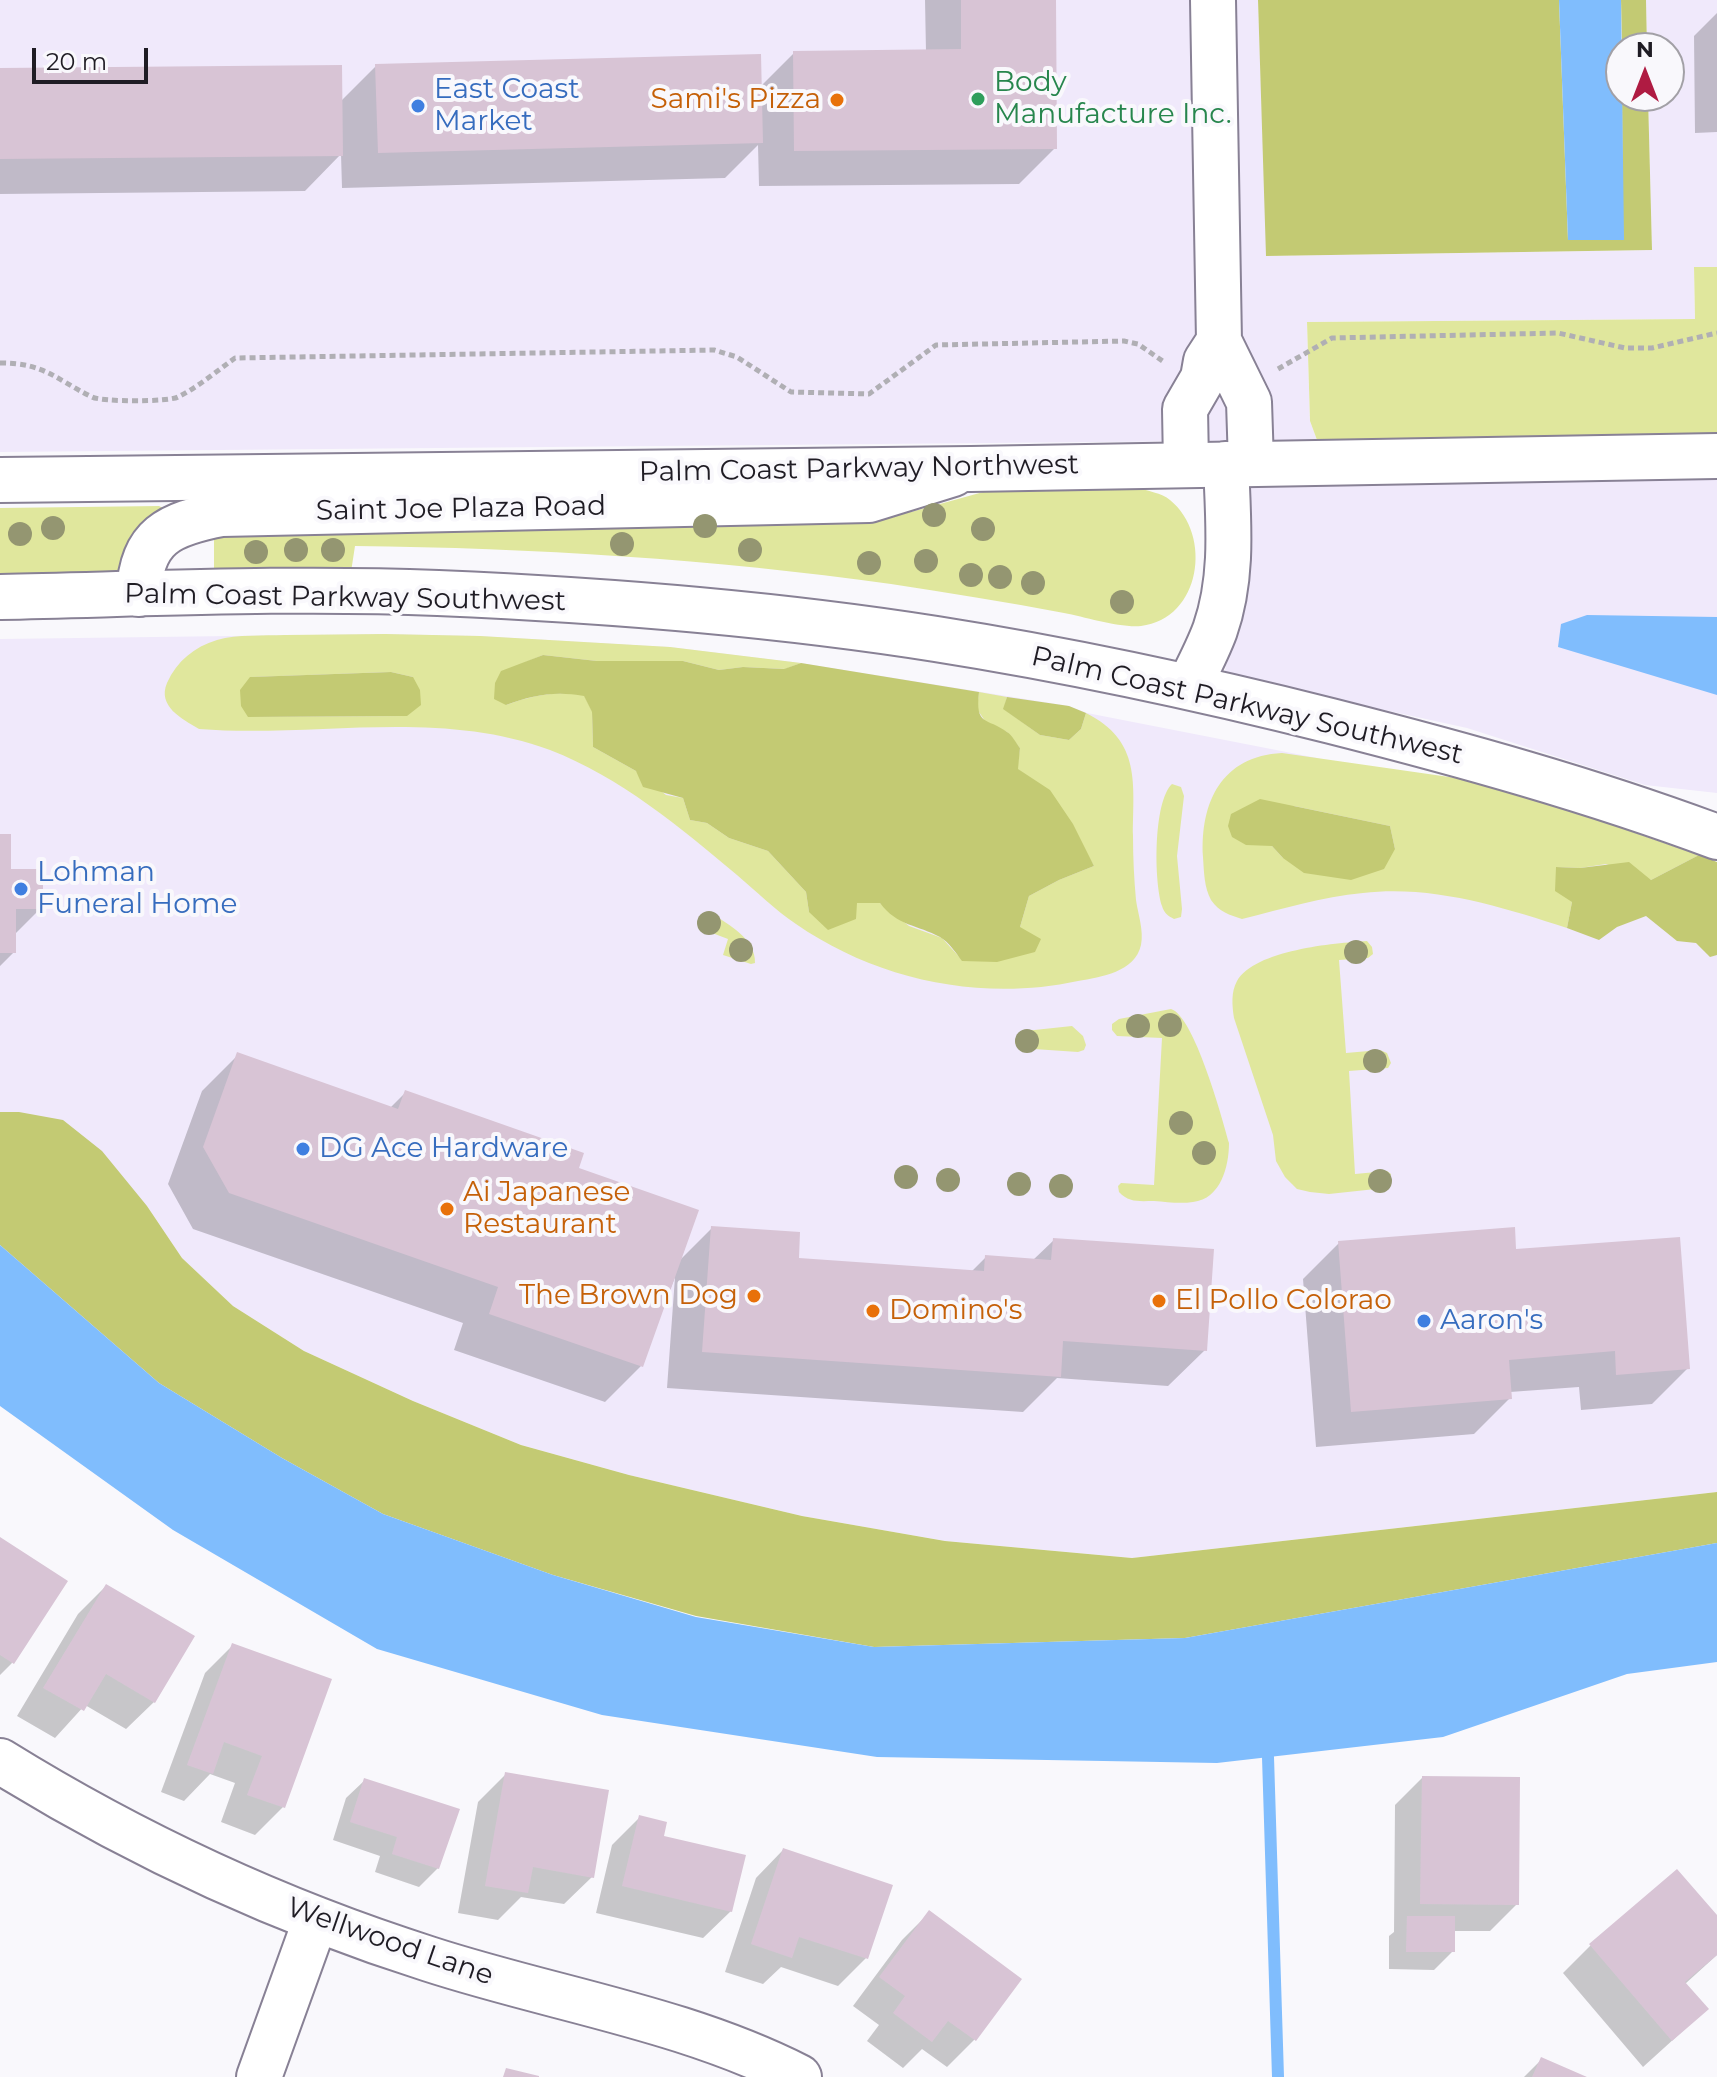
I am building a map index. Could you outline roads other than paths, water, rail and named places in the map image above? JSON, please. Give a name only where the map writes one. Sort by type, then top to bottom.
[{"type":"main road","points":[[1213,0],[1219,341],[1249,402],[1221,464]]},
{"type":"main road","points":[[1189,686],[1215,629],[1226,583],[1229,539],[1221,464],[1185,409],[1203,378],[1206,361],[1219,341]]},
{"type":"main road","name":"Palm Coast Parkway Northwest","points":[[0,480],[971,469],[1717,456]]},
{"type":"main road","name":"Saint Joe Plaza Road","points":[[139,594],[140,573],[147,552],[156,539],[172,527],[222,514],[869,500],[971,469]]},
{"type":"main road","name":"Palm Coast Parkway Southwest","points":[[0,597],[285,591],[433,593],[656,606],[931,638],[1189,686],[1478,760],[1717,837]]},
{"type":"main road","name":"Wellwood Lane","points":[[0,1761],[158,1851],[316,1919],[493,1979],[683,2030],[743,2050],[799,2077]]},
{"type":"main road","points":[[259,2077],[316,1919]]},
{"type":"water","points":[[1559,0],[1621,0],[1621,32],[1605,32],[1605,112],[1622,112],[1624,240],[1568,240]]},
{"type":"water","points":[[1587,615],[1717,617],[1717,695],[1558,647],[1561,624]]},
{"type":"water","points":[[0,1245],[159,1383],[282,1458],[383,1514],[553,1575],[696,1617],[874,1647],[1185,1638],[1717,1543],[1717,1662],[1627,1674],[1443,1737],[1217,1763],[877,1757],[602,1715],[377,1649],[173,1530],[0,1406]]},
{"type":"waterway","points":[[1268,1757],[1278,2077]]},
{"type":"place","name":"Body Manufacture Inc.","points":[[978,99]]},
{"type":"place","name":"Sami's Pizza","points":[[837,100]]},
{"type":"place","name":"East Coast Market","points":[[418,106]]},
{"type":"place","name":"Lohman Funeral Home","points":[[21,889]]},
{"type":"place","name":"DG Ace Hardware","points":[[303,1149]]},
{"type":"place","name":"Ai Japanese Restaurant","points":[[447,1209]]},
{"type":"place","name":"The Brown Dog","points":[[754,1296]]},
{"type":"place","name":"El Pollo Colorao","points":[[1159,1301]]},
{"type":"place","name":"Domino's","points":[[873,1311]]},
{"type":"place","name":"Aaron's","points":[[1424,1321]]}]
